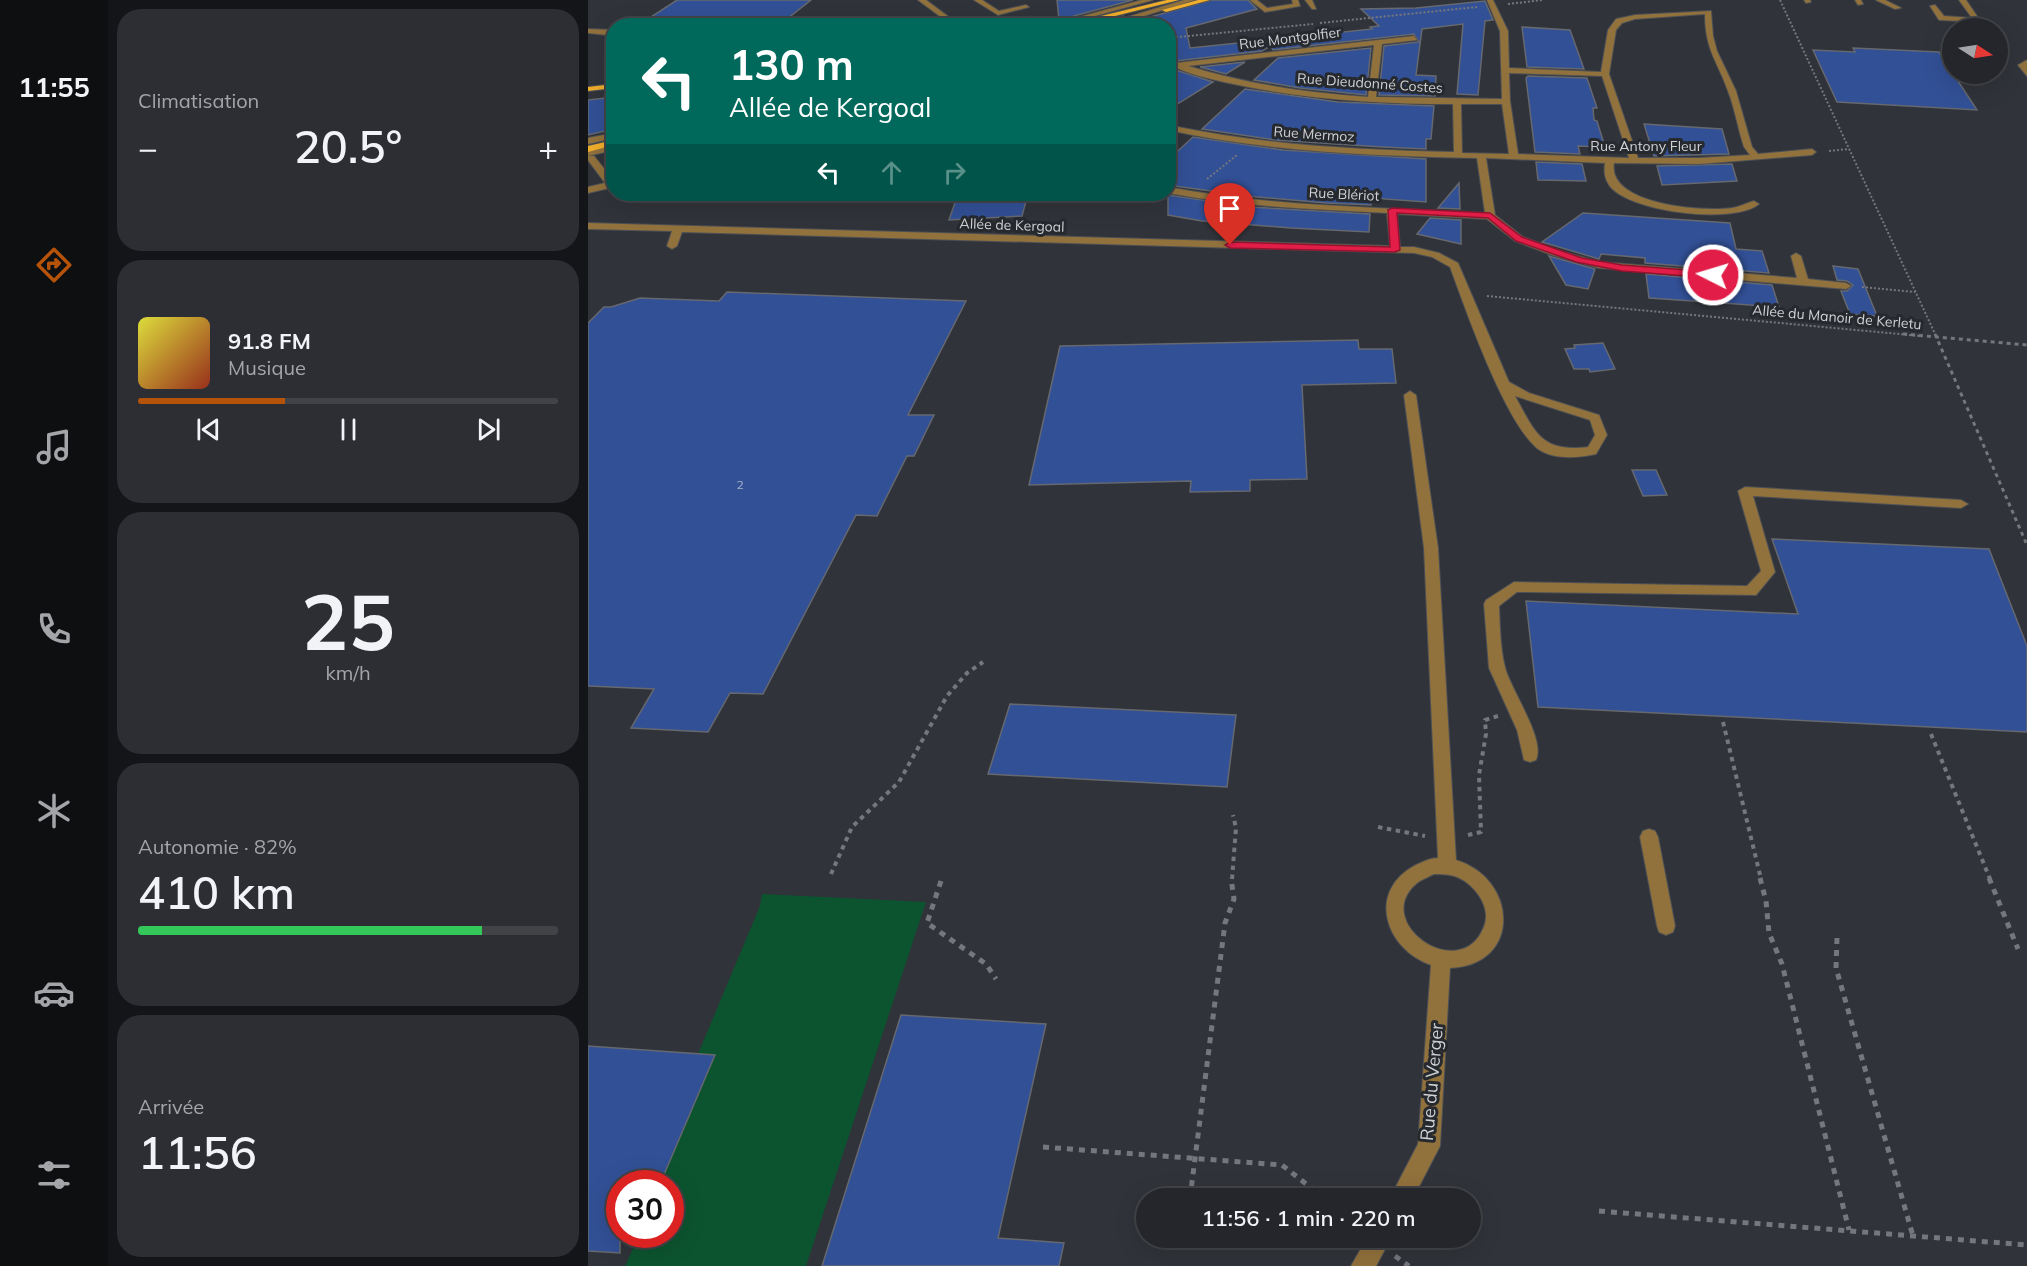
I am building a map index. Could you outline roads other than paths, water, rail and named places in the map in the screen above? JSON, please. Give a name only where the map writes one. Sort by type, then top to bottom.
[{"type":"main road","points":[[1098,18],[1176,0]]},
{"type":"main road","points":[[1128,18],[1207,0]]},
{"type":"main road","points":[[588,88],[606,87]]},
{"type":"main road","points":[[589,155],[606,146]]},
{"type":"main road","points":[[589,155],[606,153]]},
{"type":"street","points":[[921,0],[947,18]]},
{"type":"street","points":[[977,0],[998,13],[1026,7]]},
{"type":"street","points":[[1080,18],[1150,0]]},
{"type":"street","points":[[1128,18],[1192,0]]},
{"type":"street","points":[[1253,0],[1265,10],[1297,6],[1295,0]]},
{"type":"street","points":[[1308,0],[1314,8]]},
{"type":"street","points":[[1879,0],[1897,8]]},
{"type":"street","points":[[1933,6],[1942,18],[1978,20],[1962,0]]},
{"type":"street","points":[[1491,3],[1504,31],[1506,101],[1514,156]]},
{"type":"street","points":[[1120,18],[1155,10]]},
{"type":"street","points":[[1634,160],[1605,74],[1612,30],[1619,21],[1654,14],[1709,12],[1709,36],[1713,51],[1732,91],[1748,147],[1756,157]]},
{"type":"street","points":[[588,31],[606,32]]},
{"type":"street","name":"Rue Montgolfier","points":[[1176,65],[1414,38]]},
{"type":"street","points":[[1372,98],[1378,42]]},
{"type":"street","points":[[2026,73],[2022,65],[2027,62]]},
{"type":"street","name":"Rue Dieudonné Costes","points":[[1176,66],[1235,82],[1331,97],[1457,102],[1506,101]]},
{"type":"street","points":[[1504,70],[1605,74]]},
{"type":"street","points":[[1457,102],[1458,155]]},
{"type":"street","name":"Rue Mermoz","points":[[1176,129],[1246,142],[1458,155]]},
{"type":"street","points":[[588,141],[606,137]]},
{"type":"street","points":[[606,150],[589,155],[606,176]]},
{"type":"street","name":"Rue Antony Fleur","points":[[1458,155],[1699,161],[1812,152]]},
{"type":"street","points":[[1481,156],[1490,216],[1519,239],[1556,253],[1599,265],[1846,286]]},
{"type":"street","points":[[1610,160],[1608,175],[1615,187],[1632,199],[1664,206],[1732,211],[1754,204]]},
{"type":"street","points":[[588,190],[606,186]]},
{"type":"street","name":"Rue Blériot","points":[[1176,192],[1269,204],[1490,216]]},
{"type":"street","points":[[1392,210],[1395,250]]},
{"type":"street","name":"Allée de Kergoal","points":[[588,226],[1395,250],[1435,255],[1451,262],[1505,385]]},
{"type":"street","points":[[672,246],[678,229]]},
{"type":"street","points":[[1796,256],[1803,282]]},
{"type":"street","points":[[1505,385],[1526,396],[1595,417],[1602,435],[1592,452],[1563,454],[1542,445],[1524,424],[1505,385]]},
{"type":"street","points":[[1410,395],[1431,548],[1447,866]]},
{"type":"street","points":[[1530,755],[1525,730],[1497,668],[1496,658],[1491,604],[1514,587],[1751,591],[1768,572],[1745,491],[1961,504]]},
{"type":"street","points":[[1649,837],[1666,926]]},
{"type":"street","points":[[1432,866],[1447,866],[1471,875],[1482,884],[1489,894],[1495,919],[1493,931],[1479,950],[1461,958],[1441,959],[1425,954],[1411,945],[1400,932],[1395,918],[1395,903],[1399,890],[1407,879],[1418,871],[1432,866]]},
{"type":"street","name":"Rue du Verger","points":[[1406,1188],[1429,1146],[1441,959]]},
{"type":"street","points":[[1363,1266],[1374,1248]]}]
